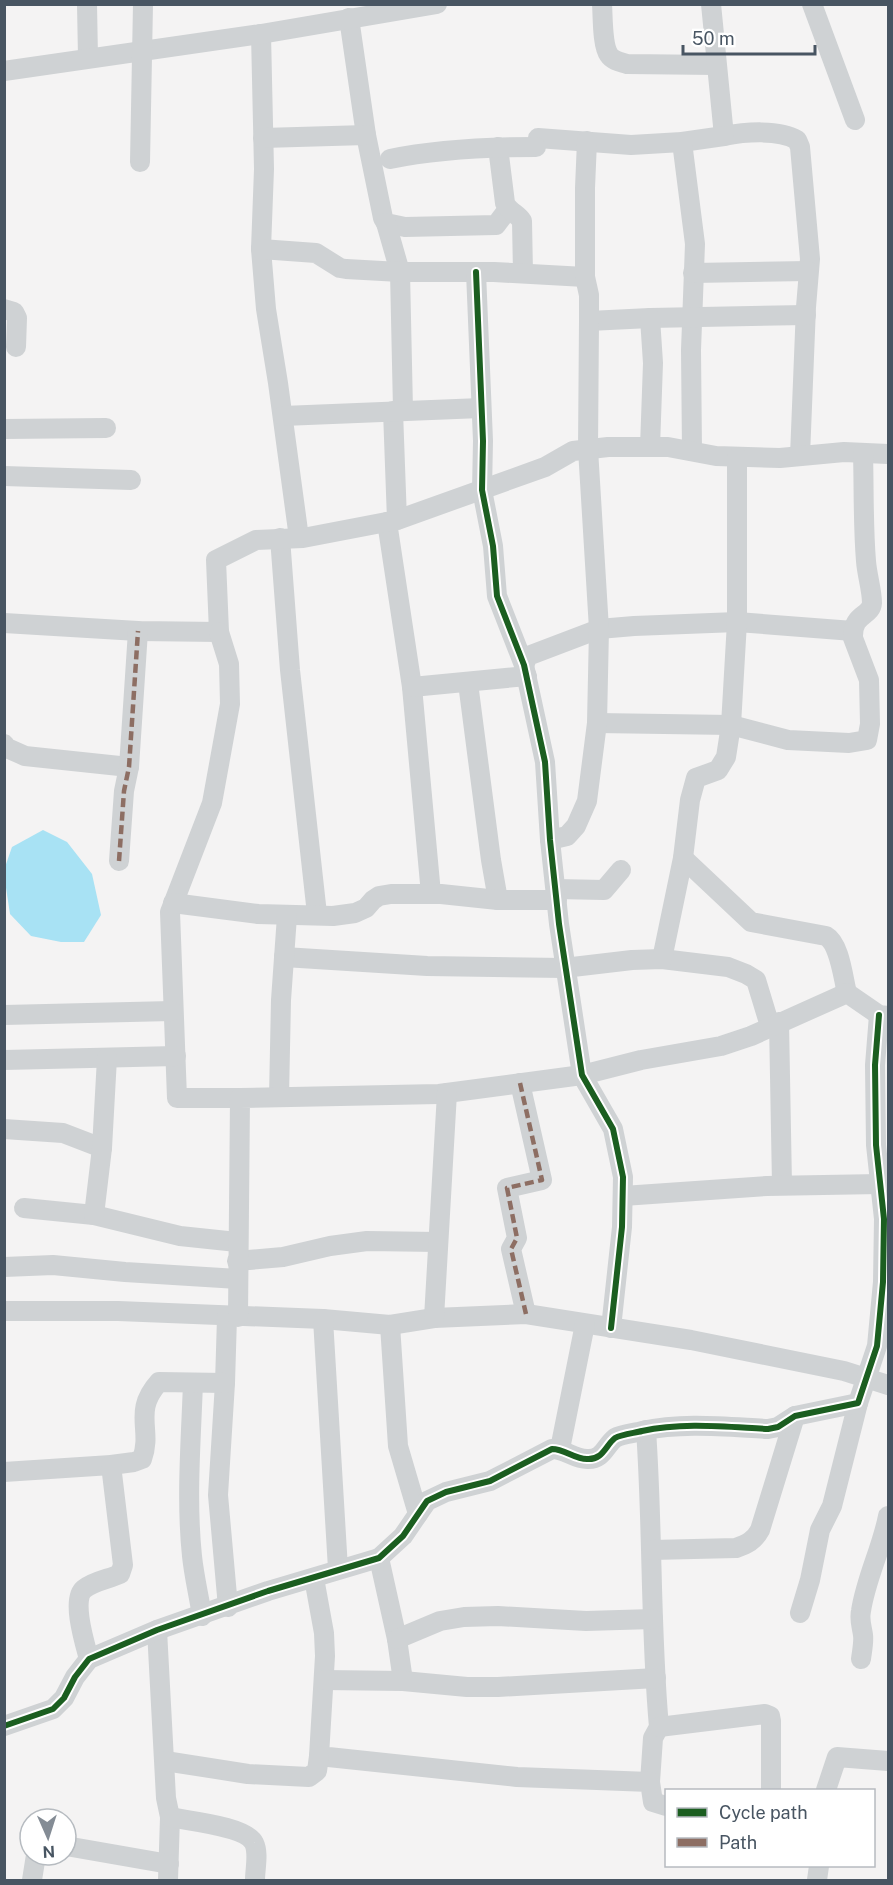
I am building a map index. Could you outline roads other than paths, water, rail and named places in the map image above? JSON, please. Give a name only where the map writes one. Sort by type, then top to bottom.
[{"type":"street","points":[[87,4],[88,58]]},
{"type":"street","points":[[140,162],[143,4]]},
{"type":"street","points":[[4,71],[261,34],[437,4]]},
{"type":"street","points":[[602,4],[607,48],[610,56],[616,61],[716,65]]},
{"type":"street","points":[[711,4],[724,136]]},
{"type":"street","points":[[812,4],[855,120]]},
{"type":"street","points":[[348,18],[366,135],[383,218],[400,272],[398,410],[392,521],[412,687],[431,894]]},
{"type":"street","points":[[261,34],[263,138],[261,249],[266,309],[283,416],[289,538],[290,670],[317,914]]},
{"type":"street","points":[[390,159],[421,153],[537,143],[586,141],[631,144],[682,141],[741,133],[781,134],[797,140],[800,147],[810,259],[800,456]]},
{"type":"street","points":[[263,138],[366,135]]},
{"type":"street","points":[[550,840],[567,836],[572,831],[587,801],[597,723],[599,629],[588,449],[589,295],[585,277],[586,141]]},
{"type":"street","points":[[682,141],[695,243],[692,318],[692,451]]},
{"type":"street","points":[[498,147],[505,204],[522,221],[523,273]]},
{"type":"street","points":[[386,223],[405,227],[496,225],[508,209]]},
{"type":"street","points":[[261,249],[316,253],[340,268],[585,277]]},
{"type":"street","points":[[693,273],[808,271]]},
{"type":"street","points":[[477,272],[484,477],[482,490],[492,546],[497,596],[525,670],[545,762],[550,840],[564,968],[582,1075],[614,1129],[621,1156],[622,1227],[611,1328]]},
{"type":"street","points":[[4,309],[14,312],[17,318],[16,347]]},
{"type":"street","points":[[589,321],[806,315]]},
{"type":"street","points":[[650,318],[653,363],[650,447]]},
{"type":"street","points":[[283,416],[481,408]]},
{"type":"street","points":[[4,429],[106,428]]},
{"type":"street","points":[[847,993],[751,1036],[721,1046],[641,1060],[582,1075],[447,1092],[177,1098],[170,912],[212,803],[230,704],[229,664],[219,632],[216,560],[256,540],[289,538],[392,521],[545,467],[573,451],[608,447],[668,447],[716,456],[737,457],[888,453]]},
{"type":"street","points":[[597,723],[731,725],[788,740],[849,743],[867,740],[870,724],[869,680],[853,638],[858,618],[869,611],[872,602],[866,560],[862,453]]},
{"type":"street","points":[[662,960],[682,858],[690,800],[696,778],[718,770],[726,757],[731,725],[737,622],[737,457]]},
{"type":"street","points":[[4,476],[130,480]]},
{"type":"street","points":[[525,670],[528,656],[599,629],[737,622],[853,631]]},
{"type":"street","points":[[4,623],[138,631],[219,632]]},
{"type":"street","points":[[118,861],[124,791],[129,767],[138,631]]},
{"type":"street","points":[[412,687],[468,683],[525,670]]},
{"type":"street","points":[[468,683],[498,900]]},
{"type":"street","points":[[4,744],[7,748],[25,756],[129,767]]},
{"type":"street","points":[[682,858],[751,922],[832,939],[836,946],[847,993],[884,1015],[875,1065],[876,1145],[884,1219],[886,1271],[883,1347],[866,1378],[858,1403],[832,1506],[820,1530],[810,1580],[800,1613]]},
{"type":"street","points":[[173,903],[258,914],[333,915],[355,913],[366,908],[379,896],[431,894],[498,900],[604,890],[621,870]]},
{"type":"street","points":[[279,1097],[281,1000],[287,916]]},
{"type":"street","points":[[284,957],[427,966],[564,968],[632,960],[662,960],[728,967],[751,977],[756,980],[775,1024],[782,1185]]},
{"type":"street","points":[[4,1015],[172,1011]]},
{"type":"street","points":[[4,1060],[176,1056]]},
{"type":"street","points":[[94,1215],[102,1148],[107,1058]]},
{"type":"street","points":[[520,1083],[542,1180],[507,1188],[517,1238],[511,1249],[526,1314]]},
{"type":"street","points":[[434,1318],[447,1092]]},
{"type":"street","points":[[228,1607],[218,1495],[225,1383],[237,1261],[240,1098]]},
{"type":"street","points":[[4,1129],[63,1133],[102,1148]]},
{"type":"street","points":[[623,1196],[782,1185],[880,1184]]},
{"type":"street","points":[[24,1208],[94,1215],[180,1236],[237,1261]]},
{"type":"street","points":[[4,1267],[53,1265],[125,1272],[283,1257],[330,1246],[367,1241],[438,1242]]},
{"type":"street","points":[[4,1311],[118,1311],[322,1319],[390,1325],[434,1318],[526,1314],[702,1342],[844,1371],[888,1385]]},
{"type":"street","points":[[322,1319],[338,1569]]},
{"type":"street","points":[[560,1449],[585,1323]]},
{"type":"street","points":[[390,1325],[398,1446],[418,1514]]},
{"type":"street","points":[[4,1472],[111,1465],[142,1459],[145,1450],[144,1405],[150,1391],[159,1382],[225,1383]]},
{"type":"street","points":[[193,1383],[190,1530],[202,1616]]},
{"type":"street","points":[[4,1726],[53,1709],[64,1698],[88,1659],[157,1630],[228,1607],[268,1591],[379,1558],[403,1536],[427,1501],[446,1492],[490,1481],[552,1449],[560,1449],[575,1457],[588,1460],[599,1457],[616,1438],[646,1430],[698,1426],[768,1429],[778,1427],[795,1416],[858,1403]]},
{"type":"street","points":[[652,1550],[736,1548],[748,1544],[756,1537],[795,1416]]},
{"type":"street","points":[[646,1430],[652,1550],[652,1619],[659,1727],[653,1738],[650,1782],[653,1802],[665,1806]]},
{"type":"street","points":[[88,1659],[78,1596],[82,1590],[91,1585],[120,1574],[123,1565],[111,1465]]},
{"type":"street","points":[[861,1659],[863,1636],[860,1612],[870,1573],[887,1527],[888,1516]]},
{"type":"street","points":[[379,1558],[404,1681]]},
{"type":"street","points":[[165,1761],[248,1774],[309,1777],[317,1771],[324,1680],[324,1633],[315,1578]]},
{"type":"street","points":[[397,1639],[440,1622],[464,1617],[498,1616],[586,1621],[652,1619]]},
{"type":"street","points":[[78,1849],[169,1872],[170,1817],[166,1798],[157,1630]]},
{"type":"street","points":[[324,1680],[404,1681],[466,1687],[498,1687],[656,1678]]},
{"type":"street","points":[[659,1727],[765,1714],[770,1716],[771,1789]]},
{"type":"street","points":[[319,1756],[517,1777],[650,1782]]},
{"type":"street","points":[[827,1789],[837,1758],[888,1761]]},
{"type":"street","points":[[170,1817],[239,1831],[250,1837],[255,1845],[255,1881]]},
{"type":"water","points":[[43,830],[67,842],[92,874],[101,915],[84,942],[61,942],[31,936],[10,914],[4,870],[12,847]]}]
